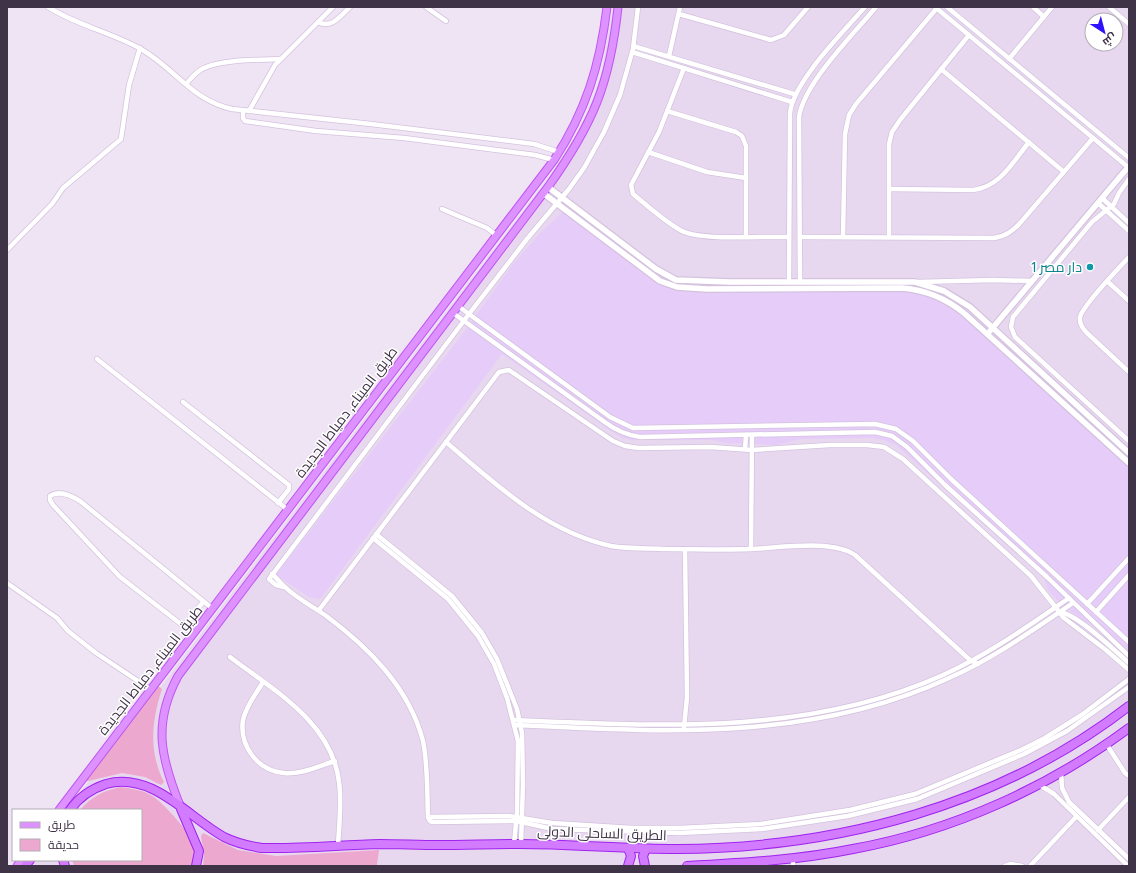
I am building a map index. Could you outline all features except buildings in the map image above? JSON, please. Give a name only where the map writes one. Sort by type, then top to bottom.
[{"type":"highway","name":"الطريق الساحلى الدولى","points":[[71,809],[86,793],[98,787],[119,782],[139,784],[150,788],[225,837],[249,846],[279,848],[518,844],[646,849],[753,846],[785,843],[890,823],[962,799],[1008,780],[1081,741],[1129,706]]},
{"type":"highway","points":[[688,866],[793,862],[855,849],[930,829],[978,812],[1038,784],[1106,745],[1129,728]]},
{"type":"highway","points":[[181,808],[199,851],[196,866]]},
{"type":"highway","points":[[628,848],[631,856],[628,866]]},
{"type":"highway","points":[[645,866],[643,856],[646,849]]},
{"type":"main road","name":"طريق الميناء, دمياط الجديدة","points":[[60,809],[554,160],[581,112],[591,86],[599,60],[607,7]]},
{"type":"main road","name":"طريق الميناء, دمياط الجديدة","points":[[181,808],[168,776],[162,748],[164,710],[172,687],[178,676],[548,187],[578,142],[602,92],[610,65],[618,7]]},
{"type":"main road","points":[[409,351],[412,356],[418,358]]},
{"type":"main road","points":[[402,359],[410,361],[412,367]]},
{"type":"street","points":[[48,7],[71,20],[140,48],[214,104],[243,110],[522,143],[559,152]]},
{"type":"street","points":[[249,110],[270,72],[280,59],[333,7]]},
{"type":"street","points":[[318,22],[324,25],[329,25],[350,7]]},
{"type":"street","points":[[426,7],[446,21]]},
{"type":"street","points":[[638,7],[632,52],[620,95],[604,132],[586,166],[464,320],[272,574],[284,587],[318,610],[374,657],[394,680],[410,706],[419,729],[425,752],[428,817],[430,821],[516,818],[552,823],[632,828],[680,828],[732,826],[784,821],[875,805],[935,786],[1021,750],[1045,738],[1084,714],[1129,679]]},
{"type":"street","points":[[669,56],[680,7]]},
{"type":"street","points":[[679,14],[771,40],[784,34],[808,7]]},
{"type":"street","points":[[788,282],[790,113],[794,94],[806,76],[864,7]]},
{"type":"street","points":[[800,282],[799,118],[802,105],[811,86],[876,7]]},
{"type":"street","points":[[947,7],[1129,158]]},
{"type":"street","points":[[1033,7],[1044,17]]},
{"type":"street","points":[[1010,59],[1052,7]]},
{"type":"street","points":[[1108,7],[1129,24]]},
{"type":"street","points":[[843,237],[845,134],[849,115],[856,104],[936,8],[1128,167],[988,334]]},
{"type":"street","points":[[889,237],[889,144],[892,132],[969,35]]},
{"type":"street","points":[[633,46],[794,94]]},
{"type":"street","points":[[7,250],[52,204],[65,186],[121,139],[129,85],[140,48]]},
{"type":"street","points":[[632,52],[792,102]]},
{"type":"street","points":[[186,84],[200,70],[212,65],[244,60],[280,59]]},
{"type":"street","points":[[684,68],[668,111],[631,186],[633,194],[686,232],[700,236],[789,237]]},
{"type":"street","points":[[941,69],[1064,172]]},
{"type":"street","points":[[243,110],[242,118],[245,121],[316,131],[404,138],[535,154],[554,160]]},
{"type":"street","points":[[668,111],[740,134],[746,143],[746,236]]},
{"type":"street","points":[[800,237],[994,238],[1003,236],[1018,226],[1093,138]]},
{"type":"street","points":[[889,189],[973,190],[983,188],[999,179],[1029,142]]},
{"type":"street","points":[[648,152],[707,172],[746,178]]},
{"type":"street","points":[[1129,179],[1112,207],[1088,227],[1013,317],[1010,327],[1015,337],[1129,441]]},
{"type":"street","points":[[548,187],[656,269],[670,278],[683,281],[1032,281]]},
{"type":"street","points":[[543,193],[648,272],[668,285],[693,288],[755,289],[902,288],[916,289],[936,295],[955,305],[1129,463]]},
{"type":"street","points":[[1100,200],[1112,207],[1129,223]]},
{"type":"street","points":[[1100,200],[1108,211],[1129,231]]},
{"type":"street","points":[[442,209],[487,228],[496,235]]},
{"type":"street","points":[[1129,257],[1082,313],[1081,324],[1087,333],[1129,372]]},
{"type":"street","points":[[755,282],[755,289]]},
{"type":"street","points":[[916,282],[930,285],[958,298],[993,328],[1129,453]]},
{"type":"street","points":[[1108,282],[1129,301]]},
{"type":"street","points":[[458,306],[614,420],[633,428],[875,424],[896,429],[913,441],[951,479],[1129,642]]},
{"type":"street","points":[[453,312],[550,384],[622,433],[640,437],[875,432],[892,436],[907,447],[945,485],[1055,584],[1129,656]]},
{"type":"street","points":[[97,359],[288,510]]},
{"type":"street","points":[[318,610],[499,372],[505,370],[512,371],[613,440],[626,446],[639,448],[710,447],[752,450],[830,445],[876,446],[891,450],[1026,572],[1064,618],[1106,650],[1129,670]]},
{"type":"street","points":[[183,402],[288,484],[289,489],[278,503]]},
{"type":"street","points":[[746,435],[746,449]]},
{"type":"street","points":[[751,549],[752,435]]},
{"type":"street","points":[[446,442],[516,500],[545,519],[569,532],[594,541],[617,547],[751,549],[828,546],[839,547],[850,551],[972,661],[978,664]]},
{"type":"street","points":[[203,602],[186,624],[182,625],[119,576],[54,505],[50,500],[50,496],[54,494],[65,494],[80,501],[213,609]]},
{"type":"street","points":[[375,536],[442,593],[472,628],[494,664],[514,722],[518,741],[516,818],[518,844]]},
{"type":"street","points":[[375,536],[446,590],[479,628],[497,659],[513,698],[520,722],[524,750],[522,819],[518,844]]},
{"type":"street","points":[[681,731],[685,726],[687,697],[685,549]]},
{"type":"street","points":[[1088,604],[1129,558]]},
{"type":"street","points":[[1096,612],[1129,575]]},
{"type":"street","points":[[1055,584],[1060,578]]},
{"type":"street","points":[[7,583],[57,618],[68,631],[96,653],[150,689]]},
{"type":"street","points":[[514,722],[685,726],[782,720],[812,714],[904,690],[942,676],[999,646],[1069,598]]},
{"type":"street","points":[[520,722],[681,731],[775,726],[806,722],[887,702],[914,693],[978,664],[1013,644],[1073,602]]},
{"type":"street","points":[[1060,612],[1066,614],[1094,633],[1129,663]]},
{"type":"street","points":[[1095,623],[1101,617]]},
{"type":"street","points":[[230,657],[263,682],[313,724],[329,748],[335,761],[340,789],[338,846]]},
{"type":"street","points":[[263,682],[247,708],[244,720],[244,740],[252,755],[260,764],[271,770],[283,773],[295,773],[335,761]]},
{"type":"street","points":[[522,819],[553,828],[679,833],[762,829],[821,821],[870,812],[917,799],[1024,754],[1067,731],[1129,687]]},
{"type":"street","points":[[1106,745],[1129,776]]},
{"type":"street","points":[[1061,772],[1062,788],[1066,798],[1129,859]]},
{"type":"street","points":[[1038,784],[1054,794],[1128,866]]},
{"type":"street","points":[[1098,830],[1129,797]]},
{"type":"street","points":[[1030,866],[1076,817]]},
{"type":"street","points":[[1005,866],[1011,864],[1022,866]]},
{"type":"shaded area","points":[[613,7],[1129,7],[1129,866],[26,866],[30,861],[142,861],[142,809],[68,809],[548,178],[575,136],[589,108],[601,75]]},
{"type":"shaded area","points":[[568,207],[662,277],[676,283],[919,286],[945,295],[957,302],[1129,457],[1129,657],[1091,624],[1083,621],[1057,600],[1048,590],[1044,577],[896,445],[884,440],[872,438],[800,439],[777,445],[726,443],[711,440],[632,440],[622,438],[502,354],[321,598],[318,599],[309,597],[276,575],[461,336],[513,264],[542,231]]},
{"type":"green space","points":[[158,686],[162,689],[156,712],[153,736],[156,759],[164,782],[161,785],[145,777],[122,773],[84,782]]},
{"type":"green space","points":[[121,787],[138,790],[158,800],[184,828],[194,842],[196,847],[193,866],[74,866],[72,861],[142,861],[142,809],[81,809],[89,801],[109,790]]},
{"type":"green space","points":[[203,833],[238,850],[276,856],[379,850],[377,865],[203,866],[204,855],[201,836]]},
{"type":"place","name":"دار مصر 1","points":[[1090,267]]}]
